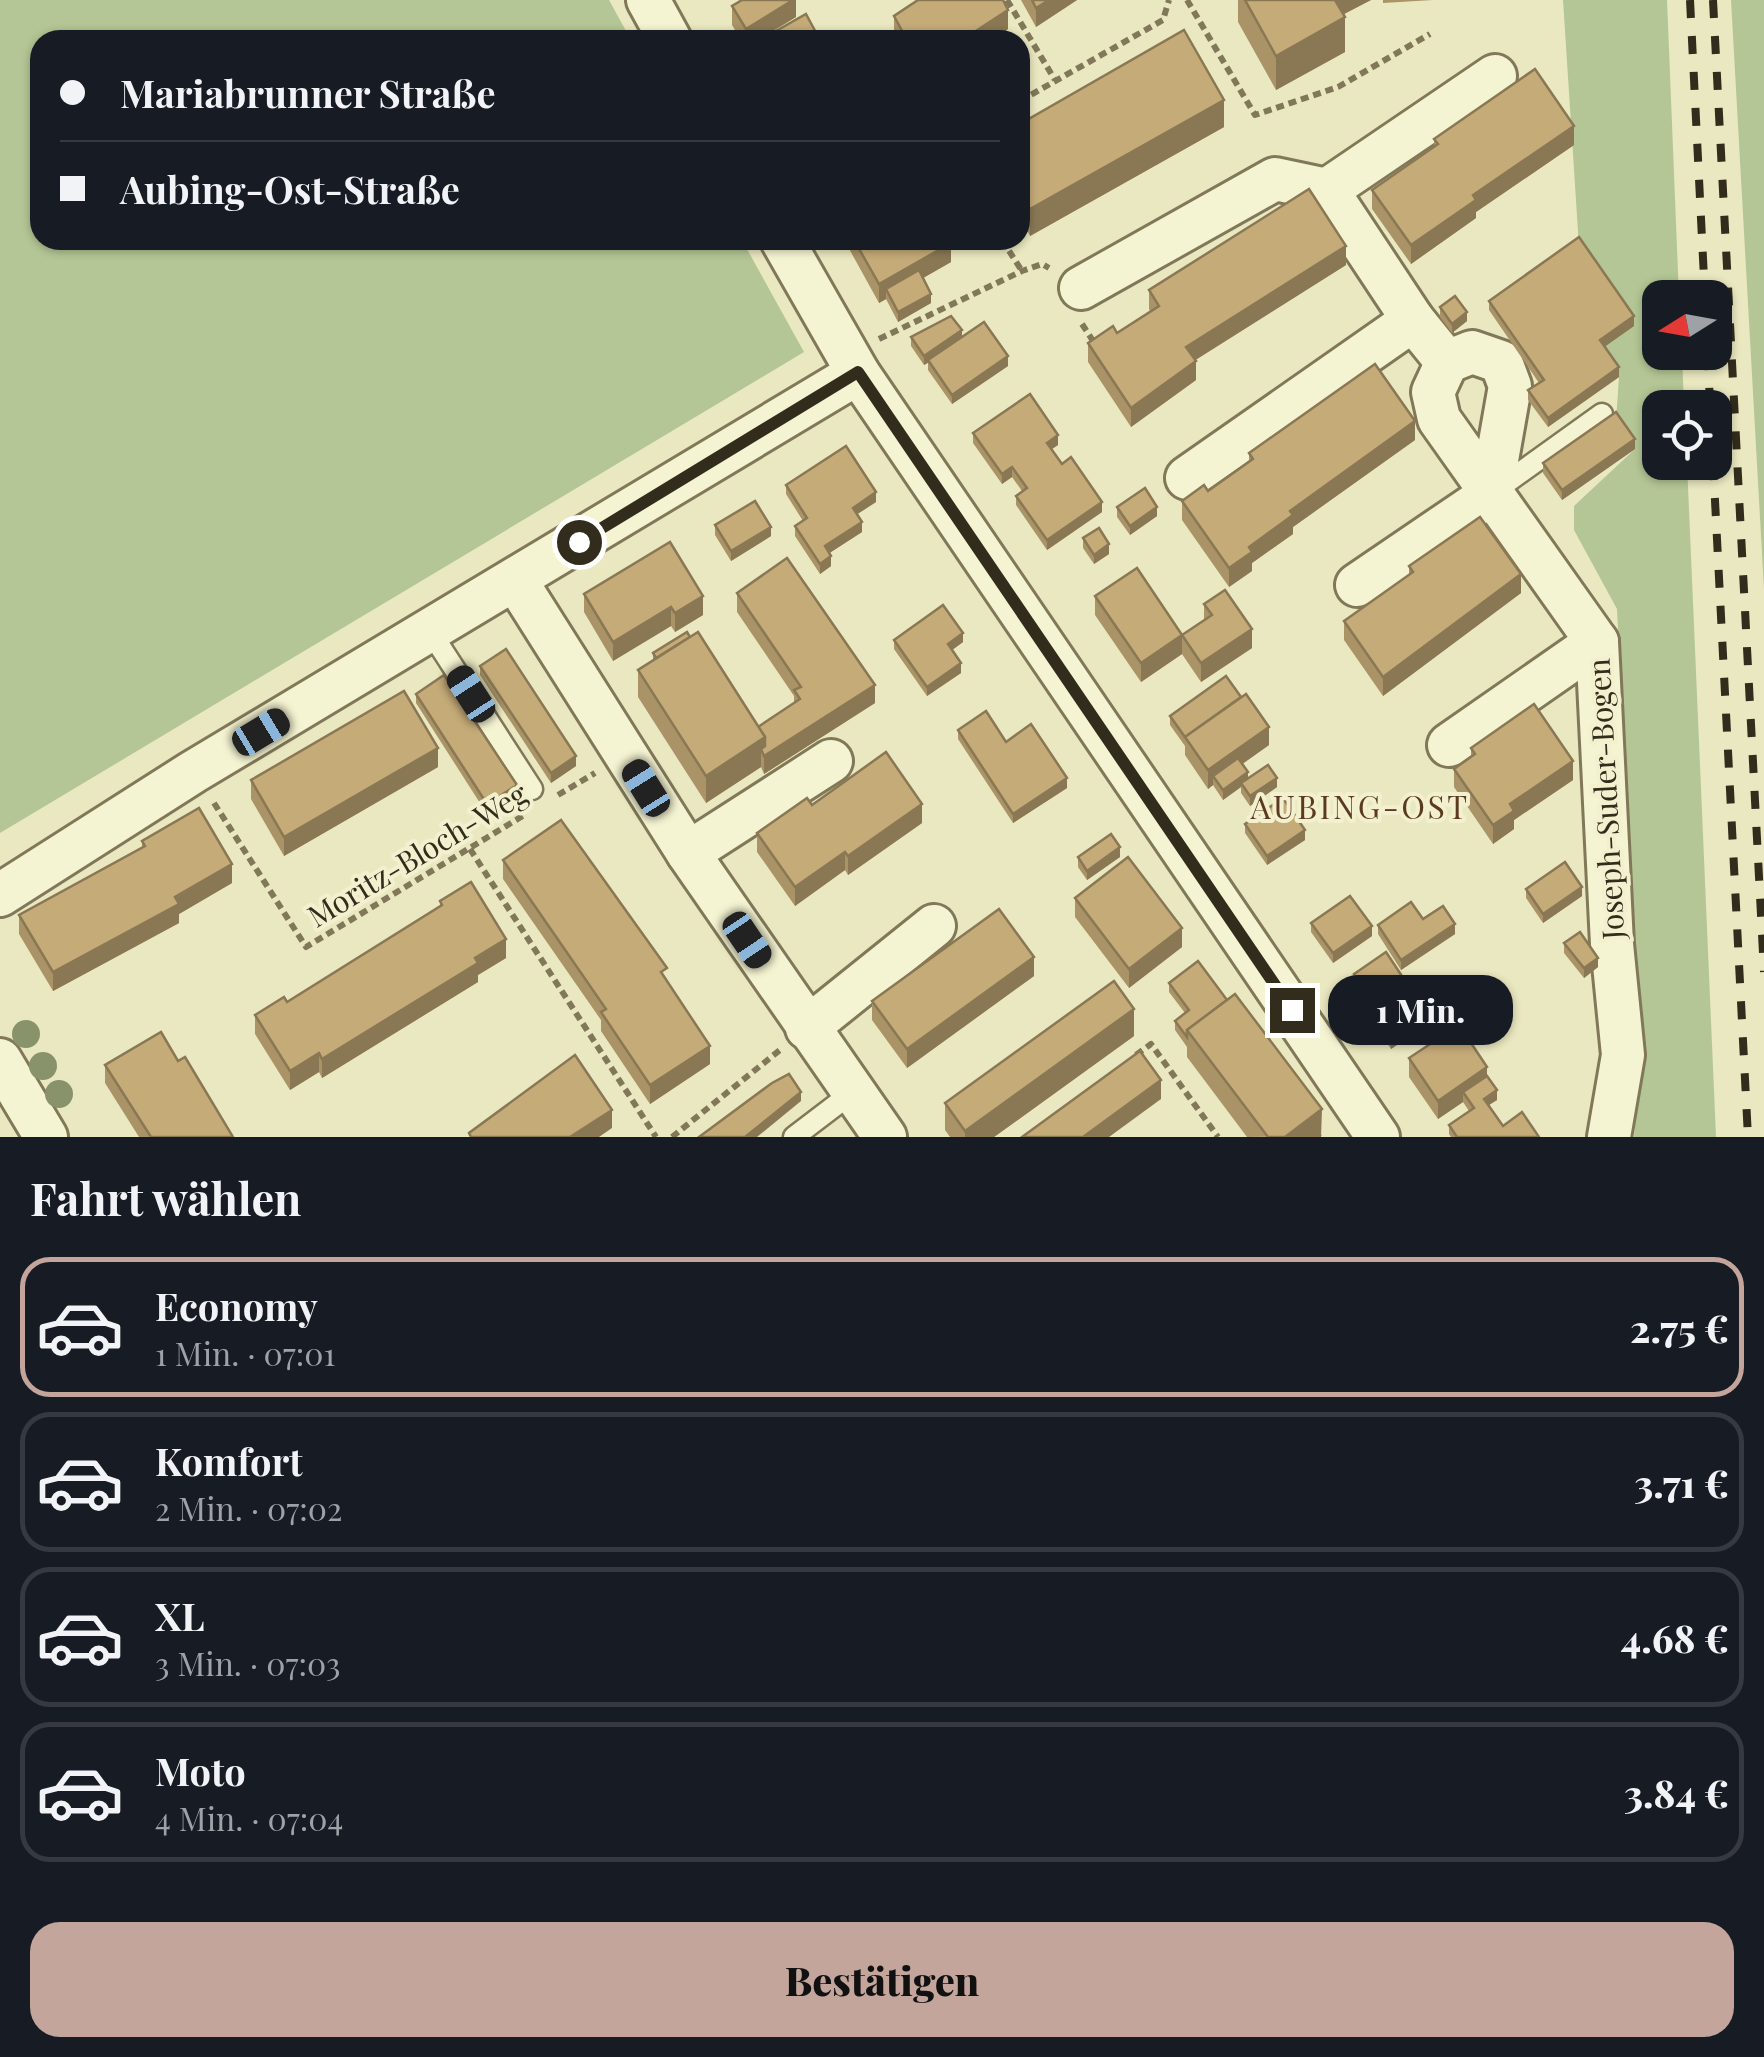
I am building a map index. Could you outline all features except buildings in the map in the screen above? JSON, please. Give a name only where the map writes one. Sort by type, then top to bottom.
[{"type":"street","points":[[648,0],[664,30]]},
{"type":"street","points":[[1081,288],[1275,180],[1328,190],[1496,76]]},
{"type":"street","points":[[1328,190],[1412,320],[1447,362],[1472,352],[1501,362],[1510,386],[1491,494],[1357,585]]},
{"type":"street","points":[[788,250],[852,364],[1378,1137]]},
{"type":"street","points":[[1187,478],[1412,320]]},
{"type":"street","name":"Joseph-Suder-Bogen","points":[[1447,362],[1433,392],[1439,418],[1597,642],[1612,944],[1623,1055],[1609,1137]]},
{"type":"street","points":[[0,896],[194,772],[516,581],[852,364]]},
{"type":"street","points":[[516,581],[688,853],[885,1137]]},
{"type":"street","points":[[1449,745],[1597,642]]},
{"type":"street","points":[[688,853],[832,760]]},
{"type":"street","points":[[807,1028],[934,926]]},
{"type":"street","points":[[0,1060],[46,1137]]},
{"type":"lane","points":[[1491,494],[1602,414]]},
{"type":"lane","points":[[430,631],[538,800]]},
{"type":"lane","points":[[794,1137],[853,1092]]},
{"type":"path","points":[[1007,0],[1025,30]]},
{"type":"path","points":[[1030,94],[1163,20],[1169,0]]},
{"type":"path","points":[[1187,0],[1256,115],[1338,87],[1430,34]]},
{"type":"path","points":[[1030,38],[1055,80]]},
{"type":"path","points":[[1008,250],[1022,271]]},
{"type":"path","points":[[852,364],[1022,271],[1042,264]]},
{"type":"path","name":"Moritz-Bloch-Weg","points":[[194,772],[306,946],[470,849],[538,800],[626,755]]},
{"type":"path","points":[[470,849],[656,1137]]},
{"type":"path","points":[[672,1137],[807,1028]]},
{"type":"path","points":[[1132,1058],[1151,1044],[1218,1137]]},
{"type":"green space","points":[[0,0],[609,0],[626,30],[30,30],[30,250],[748,250],[804,352],[0,833]]},
{"type":"green space","points":[[1563,0],[1667,0],[1678,280],[1642,280],[1642,370],[1683,370],[1683,390],[1642,390],[1642,480],[1688,480],[1716,1137],[1634,1137],[1640,1069],[1617,609],[1574,530],[1574,506],[1635,449],[1616,422],[1619,377],[1600,350],[1579,247]]},
{"type":"green space","points":[[1731,0],[1764,0],[1764,589]]},
{"type":"railway","points":[[1690,0],[1704,280]]},
{"type":"railway","points":[[1713,0],[1764,972]]},
{"type":"railway","points":[[1709,370],[1709,390]]},
{"type":"railway","points":[[1714,480],[1748,1137]]},
{"type":"district","name":"AUBING-OST","points":[[1360,805]]},
{"type":"route","points":[[579,542],[858,372],[1292,1010]]}]
